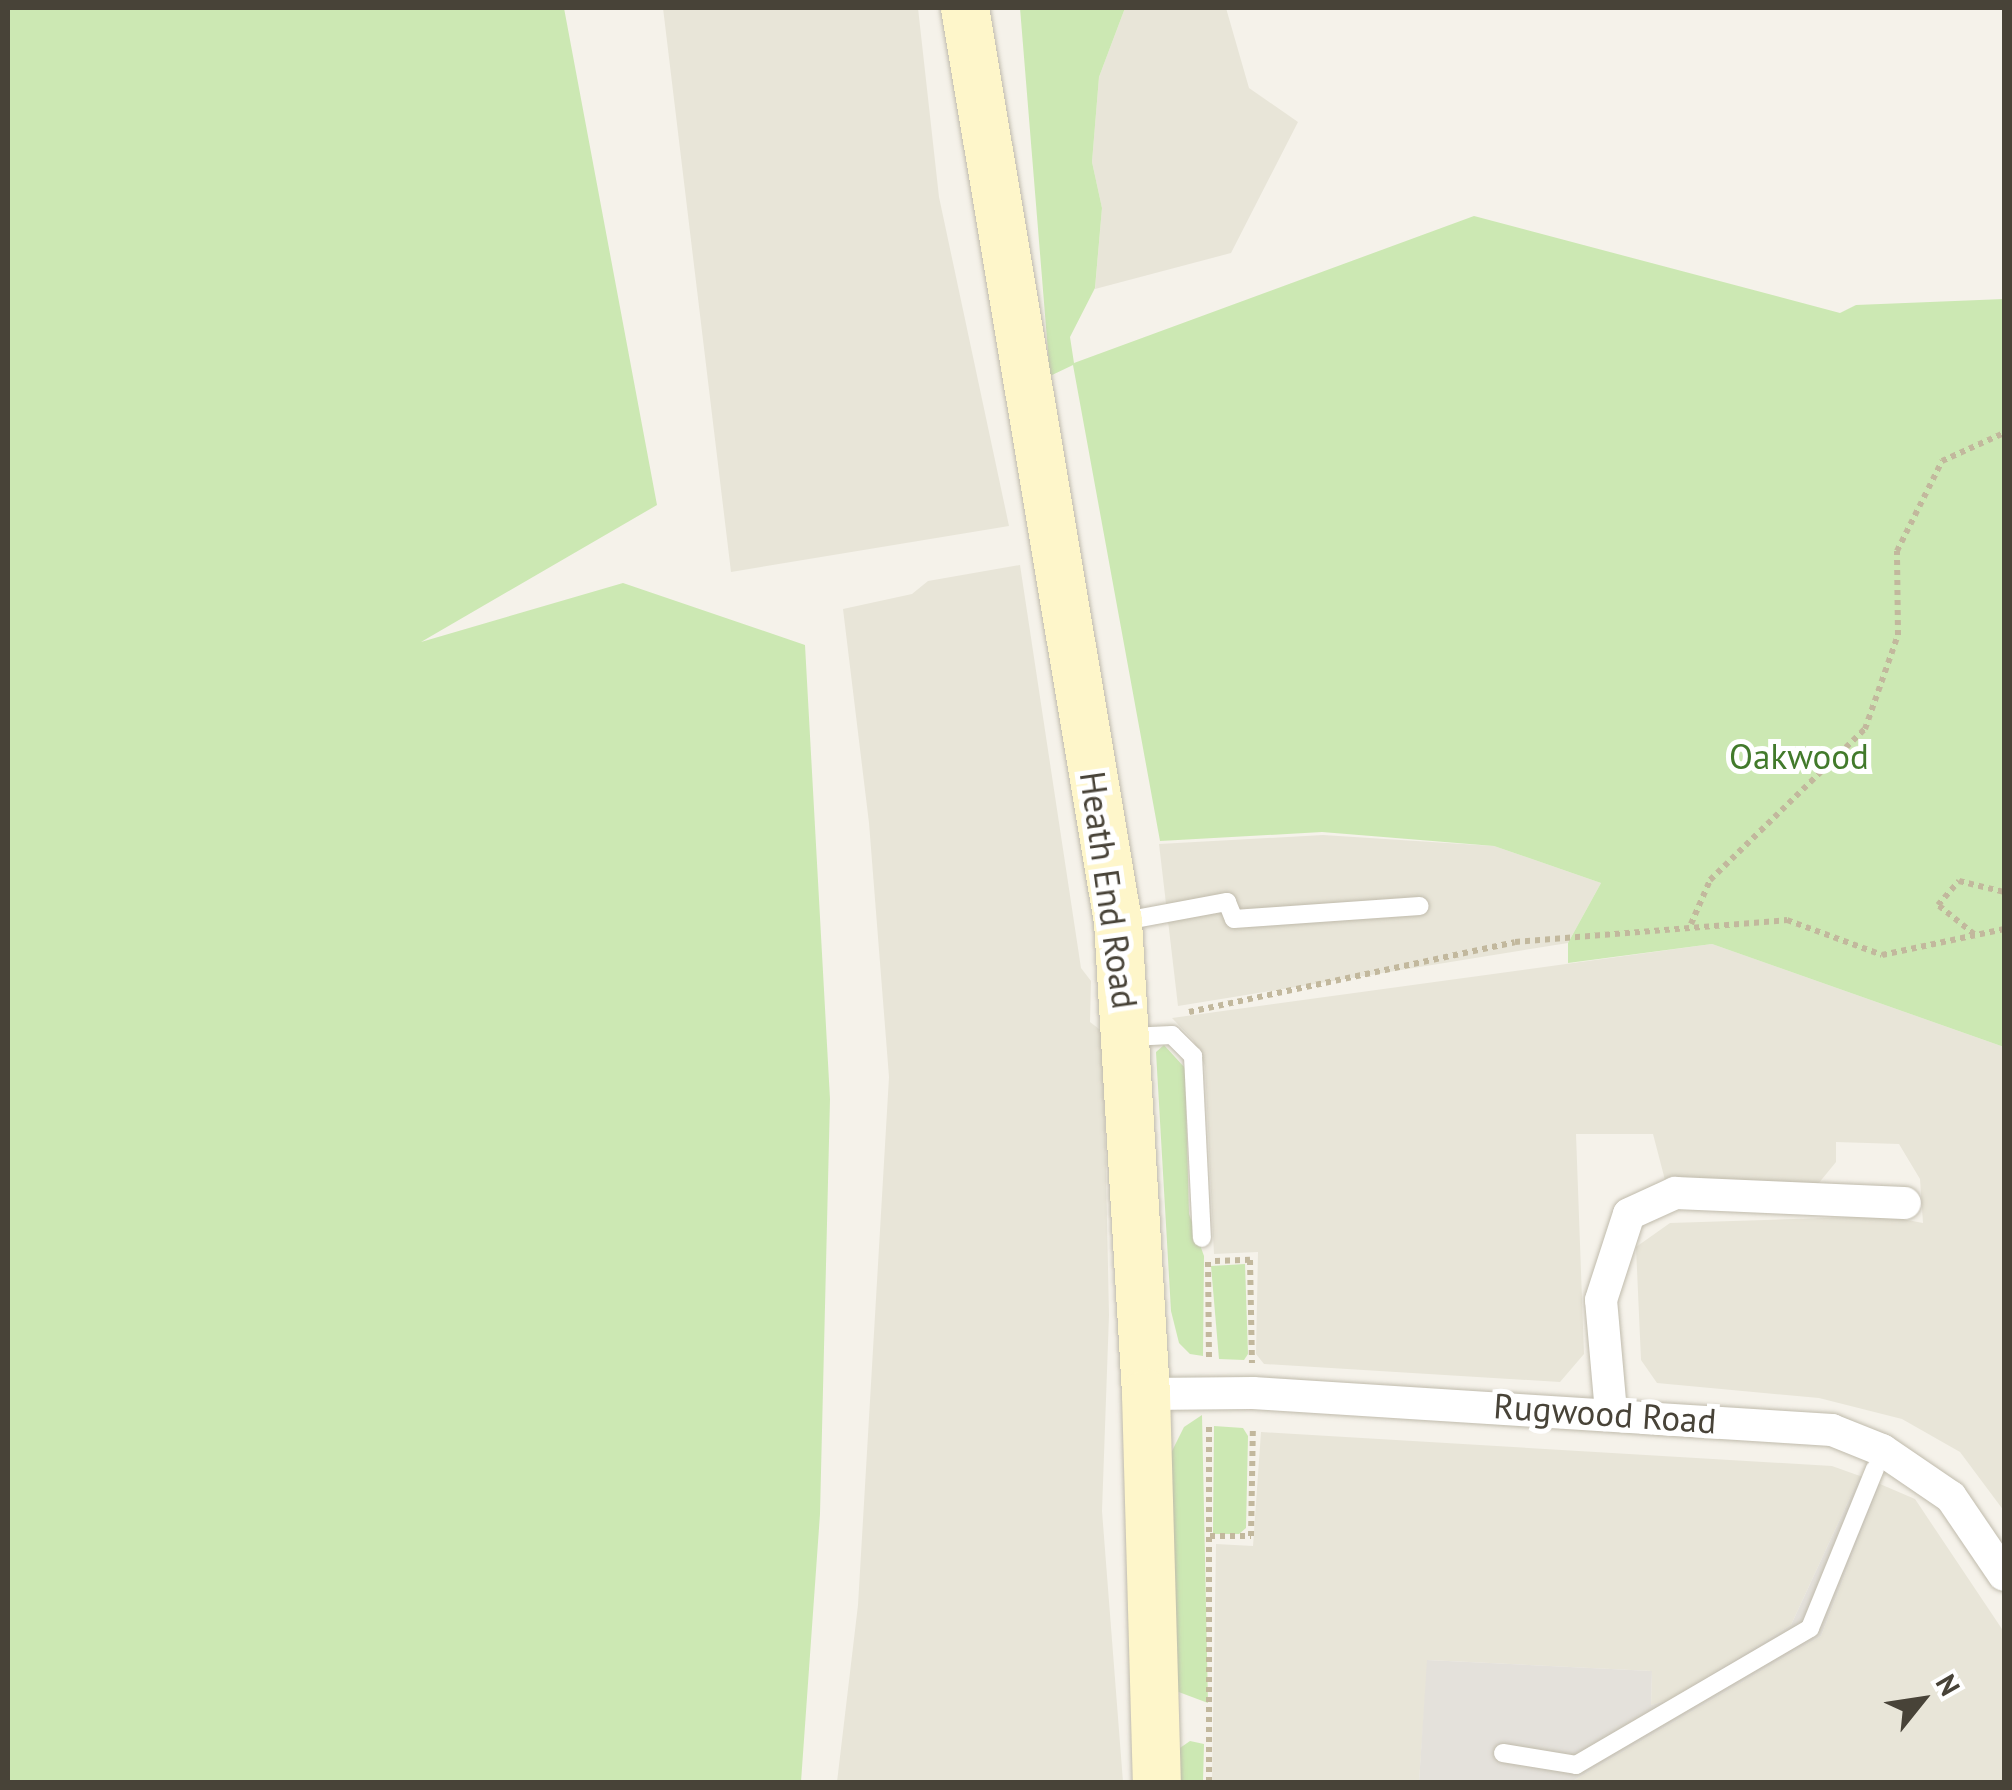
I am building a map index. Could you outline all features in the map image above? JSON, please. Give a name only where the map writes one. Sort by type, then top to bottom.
[{"type":"street","name":"Heath End Road","points":[[965,8],[1118,922],[1128,1037],[1146,1394],[1158,1782]]},
{"type":"street","points":[[1610,1412],[1600,1300],[1629,1214],[1675,1193],[1906,1203]]},
{"type":"street","name":"Rugwood Road","points":[[1146,1394],[1610,1412],[1832,1430],[1882,1450],[1950,1497],[2004,1575]]},
{"type":"lane","points":[[1118,922],[1227,902],[1234,919],[1420,906]]},
{"type":"lane","points":[[1128,1037],[1172,1035],[1194,1056],[1202,1238]]},
{"type":"lane","points":[[1503,1753],[1576,1765],[1810,1628],[1874,1469]]},
{"type":"path","points":[[1690,924],[1710,880],[1865,730],[1898,635],[1897,551],[1942,461],[2004,433]]},
{"type":"path","points":[[1975,935],[1938,905],[1959,881],[2004,892]]},
{"type":"path","points":[[1173,1012],[1204,1012],[1515,942],[1690,924],[1787,920],[1882,956],[2004,929]]},
{"type":"path","points":[[1208,1261],[1209,1782]]},
{"type":"shaded area","points":[[663,8],[918,8],[939,197],[1009,526],[731,572]]},
{"type":"shaded area","points":[[1125,8],[1226,8],[1249,88],[1298,122],[1231,253],[1095,289],[1102,208],[1092,162],[1099,77]]},
{"type":"shaded area","points":[[1020,565],[1081,968],[1091,981],[1090,1022],[1103,1032],[1109,1315],[1102,1511],[1123,1782],[837,1782],[858,1605],[889,1077],[869,823],[843,609],[912,594],[928,581]]},
{"type":"shaded area","points":[[1323,835],[1494,846],[1601,883],[1568,943],[1178,1006],[1159,844]]},
{"type":"shaded area","points":[[1712,944],[2004,1047],[2004,1511],[1960,1452],[1902,1419],[1819,1398],[1657,1383],[1641,1360],[1636,1247],[1670,1223],[1886,1216],[1923,1223],[1920,1179],[1899,1144],[1836,1142],[1836,1162],[1818,1184],[1665,1180],[1653,1134],[1576,1134],[1584,1354],[1560,1382],[1264,1364],[1256,1354],[1258,1252],[1214,1254],[1205,1066],[1193,1040],[1172,1018]]},
{"type":"shaded area","points":[[1261,1432],[1832,1466],[1860,1476],[1791,1625],[1669,1700],[1651,1705],[1652,1671],[1428,1660],[1419,1782],[1212,1782],[1216,1544],[1253,1546]]},
{"type":"shaded area","points":[[1860,1476],[1880,1484],[1821,1636],[1571,1782],[1419,1782],[1427,1660],[1652,1671],[1651,1705],[1669,1700],[1791,1625]]},
{"type":"shaded area","points":[[1880,1484],[1915,1499],[2004,1632],[2004,1782],[1571,1782],[1821,1636]]},
{"type":"green space","points":[[8,8],[564,8],[657,505],[421,642],[623,583],[805,645],[830,1099],[820,1514],[801,1782],[8,1782]]},
{"type":"green space","name":"Oakwood","points":[[1020,8],[1125,8],[1099,77],[1092,162],[1102,208],[1095,288],[1070,337],[1074,363],[1474,216],[1840,313],[1856,305],[2004,299],[2004,1047],[1712,944],[1568,963],[1568,943],[1601,883],[1494,846],[1322,832],[1160,841],[1073,365],[1050,376]]},
{"type":"green space","points":[[1164,1045],[1185,1068],[1189,1214],[1204,1256],[1203,1356],[1190,1354],[1179,1343],[1171,1311],[1156,1052]]},
{"type":"green space","points":[[1245,1264],[1248,1354],[1244,1360],[1219,1359],[1211,1266]]},
{"type":"green space","points":[[1202,1415],[1208,1703],[1176,1691],[1167,1461],[1184,1427]]},
{"type":"green space","points":[[1214,1426],[1243,1428],[1248,1436],[1246,1528],[1239,1534],[1213,1534]]},
{"type":"green space","points":[[1190,1741],[1204,1744],[1203,1782],[1178,1782],[1177,1750]]}]
